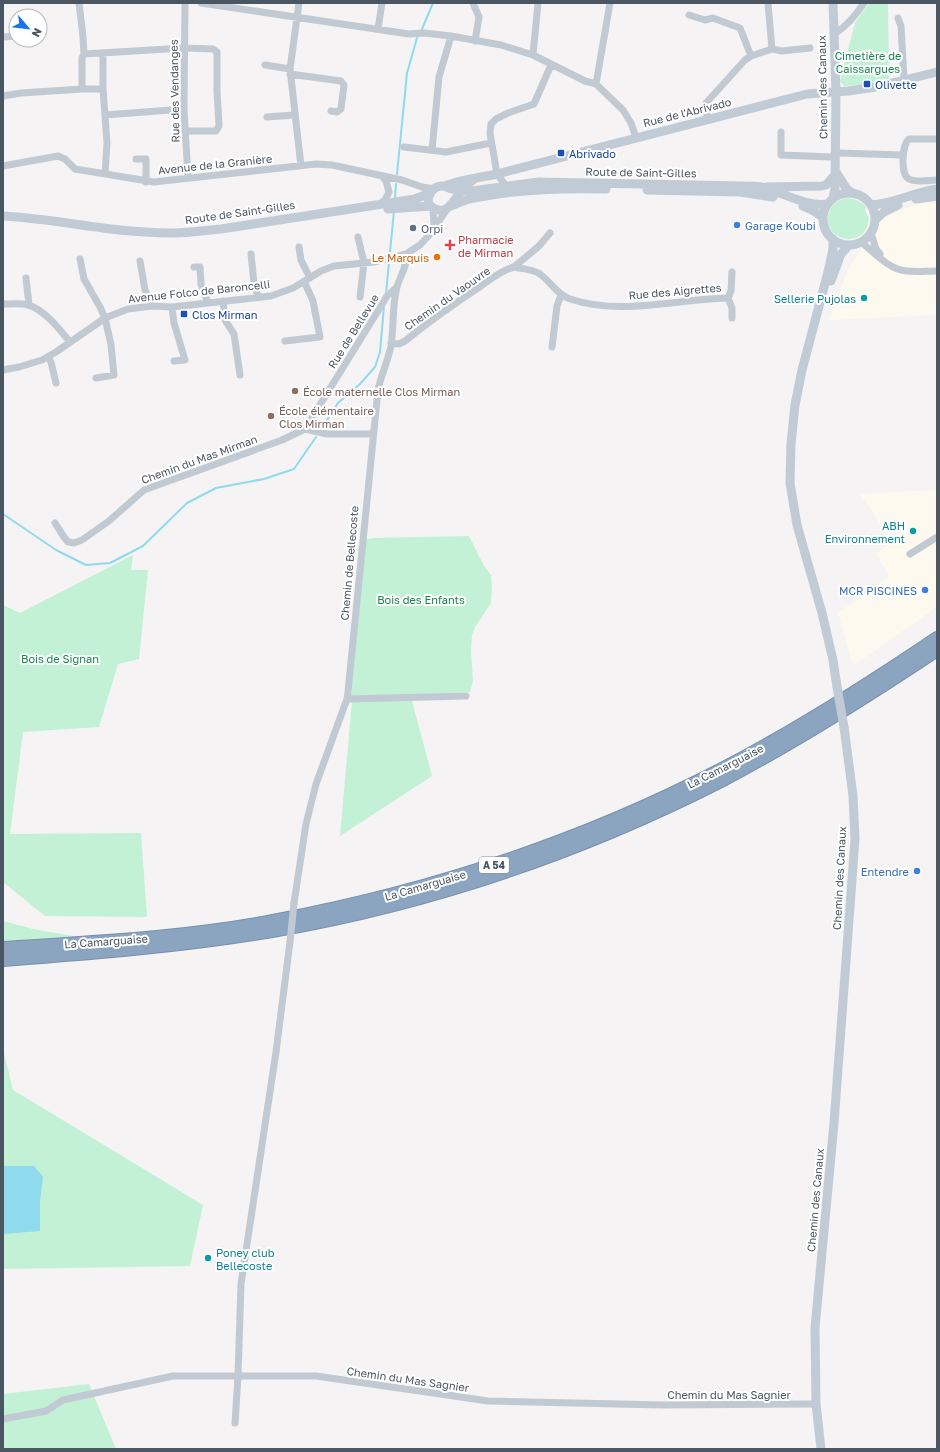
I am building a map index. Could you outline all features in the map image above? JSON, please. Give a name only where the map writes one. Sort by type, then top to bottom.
[{"type":"highway","name":"La Camarguaise","points":[[3,948],[127,940],[199,932],[271,921],[354,904],[406,891],[499,863],[605,824],[683,788],[765,746],[856,692],[937,638]]},
{"type":"highway","name":"La Camarguaise","points":[[3,960],[174,945],[273,930],[410,900],[471,882],[543,858],[649,815],[722,780],[816,728],[937,650]]},
{"type":"highway","points":[[141,934],[199,932]]},
{"type":"highway","points":[[3,965],[54,960],[103,952]]},
{"type":"main road","name":"Chemin des Canaux","points":[[830,201],[835,189],[833,156],[836,92],[833,3]]},
{"type":"main road","name":"Rue de l'Abrivado","points":[[448,188],[464,179],[474,179],[497,174],[807,94],[848,92],[876,87],[937,72]]},
{"type":"main road","points":[[762,187],[822,186],[826,184],[835,172],[840,181],[852,193]]},
{"type":"main road","points":[[450,206],[454,198],[448,188],[440,186],[432,191],[428,198],[431,206],[440,210],[450,206],[462,190],[474,179]]},
{"type":"main road","name":"Route de Saint-Gilles","points":[[448,188],[472,190],[539,182],[762,187],[812,204],[820,205],[830,201]]},
{"type":"main road","name":"Route de Saint-Gilles","points":[[450,206],[473,198],[562,189],[740,192],[768,195],[779,198],[810,209],[823,217]]},
{"type":"main road","points":[[871,205],[883,205],[922,192],[937,189]]},
{"type":"main road","name":"Route de Saint-Gilles","points":[[3,216],[127,230],[174,233],[221,229],[415,199],[432,191]]},
{"type":"main road","points":[[875,220],[874,212],[866,199],[852,193],[840,194],[830,201],[823,217],[824,226],[827,233],[840,244],[848,245],[861,242],[870,233],[875,220],[893,206],[919,198],[937,196]]},
{"type":"main road","name":"Route de Saint-Gilles","points":[[3,222],[37,223],[117,232],[174,236],[210,234],[368,210],[431,206]]},
{"type":"main road","name":"Chemin des Canaux","points":[[821,1449],[816,1404],[815,1328],[834,1123],[854,858],[854,817],[853,796],[844,727],[833,660],[822,613],[797,524],[790,483],[791,444],[795,405],[802,370],[830,266],[833,239]]},
{"type":"main road","name":"Chemin des Canaux","points":[[817,316],[842,254],[848,245]]},
{"type":"street","points":[[79,3],[84,37],[82,89]]},
{"type":"street","name":"Rue des Vendanges","points":[[185,3],[184,109],[188,178]]},
{"type":"street","points":[[201,3],[409,34],[424,33],[451,36],[500,46],[533,55],[551,66],[584,81],[596,84],[623,110],[631,123],[636,138]]},
{"type":"street","points":[[298,3],[290,71],[301,166]]},
{"type":"street","points":[[378,29],[382,3]]},
{"type":"street","points":[[473,3],[479,17],[475,41]]},
{"type":"street","points":[[533,55],[538,3]]},
{"type":"street","points":[[596,84],[610,3]]},
{"type":"street","points":[[768,3],[772,50]]},
{"type":"street","points":[[834,34],[844,28],[864,3]]},
{"type":"street","points":[[689,15],[705,20],[713,18],[740,28],[751,56]]},
{"type":"street","points":[[898,18],[901,26],[904,80]]},
{"type":"street","points":[[432,150],[439,77],[451,36]]},
{"type":"street","points":[[84,54],[184,48],[213,49],[217,52],[219,126],[216,131],[185,131]]},
{"type":"street","points":[[708,120],[705,106],[706,103],[745,60],[751,56],[772,50],[782,51],[810,48]]},
{"type":"street","points":[[103,53],[106,143],[105,174]]},
{"type":"street","points":[[265,65],[341,81],[344,85],[341,109],[337,112],[331,111]]},
{"type":"street","points":[[507,187],[497,174],[491,143],[491,124],[496,119],[508,113],[534,104],[551,66]]},
{"type":"street","points":[[3,96],[21,93],[103,89]]},
{"type":"street","points":[[105,115],[184,109]]},
{"type":"street","points":[[267,117],[294,115]]},
{"type":"street","points":[[781,132],[781,156],[833,156],[838,153],[903,155]]},
{"type":"street","points":[[937,139],[909,139],[905,144],[903,155],[904,175],[906,178],[910,180],[937,180]]},
{"type":"street","points":[[404,147],[446,152],[491,143]]},
{"type":"street","name":"Avenue de la Granière","points":[[3,166],[58,156],[65,159],[75,169],[146,182],[154,182],[316,164],[332,165],[402,180],[409,184],[431,206]]},
{"type":"street","points":[[136,159],[146,159],[146,182]]},
{"type":"street","points":[[380,204],[389,192],[386,181],[382,176]]},
{"type":"street","name":"Avenue de la Granière","points":[[409,184],[432,191]]},
{"type":"street","points":[[431,206],[434,225],[431,233]]},
{"type":"street","points":[[406,254],[420,245],[431,233],[450,206]]},
{"type":"street","name":"Chemin du Vaouvre","points":[[391,343],[399,344],[405,341],[451,306],[509,268],[514,267],[539,246],[550,233]]},
{"type":"street","points":[[870,233],[876,249],[883,260]]},
{"type":"street","points":[[358,237],[364,263],[360,297]]},
{"type":"street","points":[[861,242],[892,266],[904,270],[937,271]]},
{"type":"street","points":[[285,340],[320,337],[313,301],[300,260],[298,246]]},
{"type":"street","points":[[251,254],[254,283],[258,297]]},
{"type":"street","name":"Avenue Folco de Baroncelli","points":[[3,370],[19,367],[48,357],[105,318],[128,309],[152,306],[172,307],[271,296],[293,288],[321,271],[334,266],[364,263],[406,254]]},
{"type":"street","name":"Chemin de Bellecoste","points":[[235,1423],[241,1284],[276,1052],[294,903],[306,824],[316,784],[347,699],[378,390],[380,377],[388,358],[397,287],[407,259],[406,254]]},
{"type":"street","points":[[80,259],[84,279],[105,318],[111,345],[114,376],[96,378]]},
{"type":"street","points":[[140,261],[145,290],[152,306]]},
{"type":"street","points":[[194,267],[200,267],[201,284],[208,303]]},
{"type":"street","name":"Rue des Aigrettes","points":[[514,267],[529,269],[540,274],[561,295],[570,299],[592,305],[623,307],[657,306],[713,298],[728,298],[731,291],[732,272]]},
{"type":"street","points":[[26,278],[29,305]]},
{"type":"street","name":"Rue de Bellevue","points":[[305,429],[387,296],[397,287]]},
{"type":"street","points":[[552,347],[557,306],[561,295]]},
{"type":"street","points":[[728,298],[732,308],[732,318]]},
{"type":"street","points":[[223,301],[225,320],[234,334],[240,375]]},
{"type":"street","points":[[3,304],[29,305],[50,319],[70,342]]},
{"type":"street","points":[[172,307],[174,323],[185,360],[174,361]]},
{"type":"street","points":[[48,357],[51,362],[56,383]]},
{"type":"street","points":[[305,429],[327,434],[370,434],[373,432]]},
{"type":"street","name":"Chemin du Mas Mirman","points":[[56,523],[68,542],[74,543],[82,540],[108,521],[144,490],[282,440],[305,429]]},
{"type":"street","points":[[910,554],[937,537]]},
{"type":"street","points":[[347,699],[466,696]]},
{"type":"street","name":"Chemin du Mas Sagnier","points":[[3,1419],[46,1411],[63,1400],[173,1376],[316,1376],[488,1401],[663,1405],[816,1404]]},
{"type":"shaded area","points":[[920,203],[937,204],[937,315],[829,320],[848,269],[882,218]]},
{"type":"shaded area","points":[[937,490],[937,607],[853,666],[838,613],[889,576],[876,554],[892,542],[860,494]]},
{"type":"green space","name":"Cimetière de Caissargues","points":[[869,3],[888,3],[889,79],[866,84],[844,86],[840,81],[855,23]]},
{"type":"green space","points":[[847,198],[862,203],[866,207],[865,210],[869,217],[866,229],[860,236],[852,239],[836,235],[830,229],[828,220],[830,210],[833,205]]},
{"type":"green space","name":"Bois des Enfants","points":[[469,536],[484,566],[491,575],[492,588],[491,603],[475,627],[472,635],[471,651],[473,681],[470,692],[351,698],[364,543],[367,539],[373,538]]},
{"type":"green space","name":"Bois de Signan","points":[[133,555],[131,570],[148,570],[139,659],[118,664],[99,727],[23,732],[10,834],[141,833],[147,917],[45,916],[3,882],[3,605],[20,613]]},
{"type":"green space","points":[[352,701],[412,701],[432,776],[340,836]]},
{"type":"green space","points":[[3,921],[33,929],[84,938],[3,942]]},
{"type":"green space","points":[[3,1049],[13,1090],[203,1205],[190,1266],[3,1269]]},
{"type":"green space","points":[[89,1384],[116,1449],[3,1449],[3,1394]]},
{"type":"water","points":[[3,1166],[34,1166],[43,1177],[40,1201],[40,1231],[3,1234]]},
{"type":"waterway","points":[[422,29],[433,3]]},
{"type":"waterway","points":[[397,174],[407,73],[417,38]]},
{"type":"waterway","points":[[395,199],[396,184]]},
{"type":"waterway","points":[[390,252],[394,211]]},
{"type":"waterway","points":[[386,294],[389,262]]},
{"type":"waterway","points":[[322,428],[338,403],[360,384],[375,367],[380,352],[384,306]]},
{"type":"waterway","points":[[3,514],[56,550],[86,565],[110,563],[143,546],[187,503],[216,488],[264,479],[294,469],[316,437]]},
{"type":"place","name":"Olivette","points":[[867,84]]},
{"type":"place","name":"Abrivado","points":[[561,153]]},
{"type":"place","name":"Garage Koubi","points":[[737,225]]},
{"type":"place","name":"Orpi","points":[[413,228]]},
{"type":"place","name":"Pharmacie de Mirman","points":[[450,245]]},
{"type":"place","name":"Le Marquis","points":[[437,257]]},
{"type":"place","name":"Sellerie Pujolas","points":[[864,298]]},
{"type":"place","name":"Clos Mirman","points":[[184,314]]},
{"type":"place","name":"École maternelle Clos Mirman","points":[[295,391]]},
{"type":"place","name":"École élémentaire Clos Mirman","points":[[271,416]]},
{"type":"place","name":"ABH Environnement","points":[[913,531]]},
{"type":"place","name":"MCR PISCINES","points":[[925,590]]},
{"type":"place","name":"Entendre","points":[[917,871]]},
{"type":"place","name":"Poney club Bellecoste","points":[[208,1258]]}]
